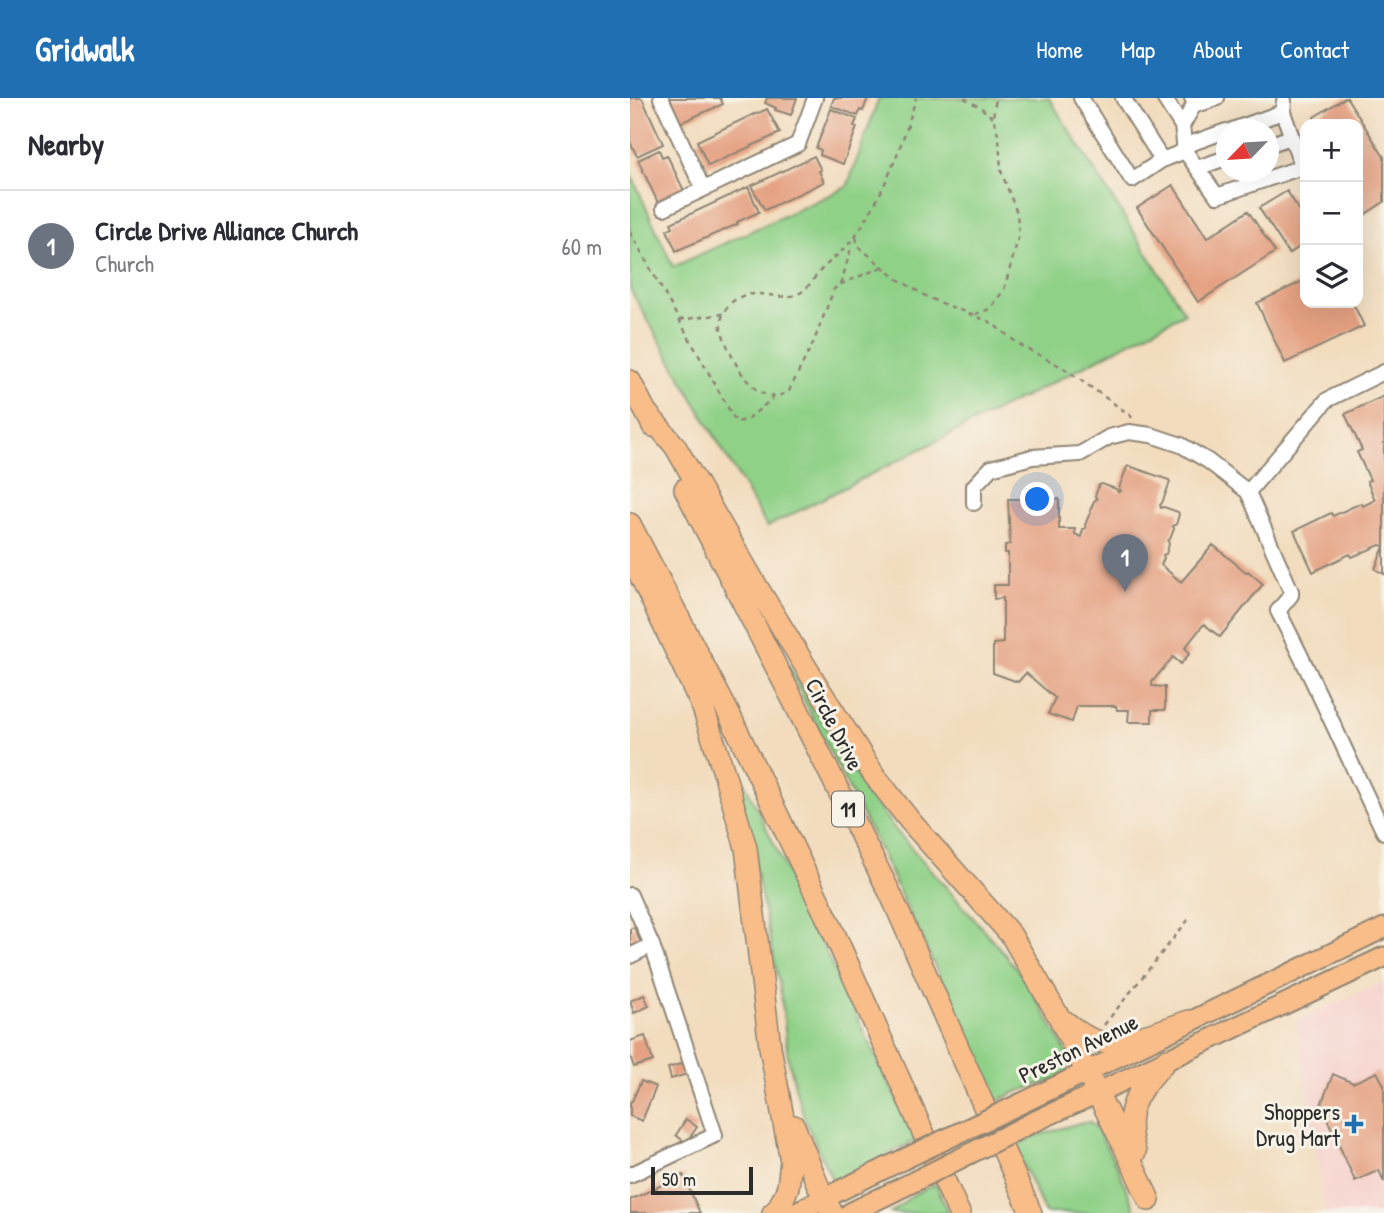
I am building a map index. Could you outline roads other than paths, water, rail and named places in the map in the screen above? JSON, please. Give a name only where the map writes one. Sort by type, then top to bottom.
[{"type":"highway","name":"Circle Drive","points":[[630,381],[891,895],[1031,1213]]},
{"type":"highway","points":[[647,413],[675,446],[759,590],[874,775],[910,821],[1011,935],[1087,1071],[1151,1207]]},
{"type":"highway","points":[[630,524],[730,716],[830,924],[959,1213]]},
{"type":"highway","points":[[630,554],[703,708],[746,848],[770,1047],[791,1161],[788,1187],[773,1213]]},
{"type":"highway","points":[[1059,1017],[1085,1036],[1101,1042],[1143,1035],[1189,1021]]},
{"type":"highway","points":[[770,1047],[793,1121],[828,1205]]},
{"type":"highway","points":[[1151,1207],[1129,1129],[1130,1111],[1138,1093],[1167,1059]]},
{"type":"main road","name":"Preston Avenue","points":[[794,1213],[828,1205],[902,1160],[1384,928]]},
{"type":"main road","name":"Preston Avenue","points":[[850,1213],[1031,1123],[1384,957]]},
{"type":"lane","points":[[661,98],[704,189]]},
{"type":"lane","points":[[664,208],[798,144],[815,98]]},
{"type":"lane","points":[[1081,98],[1132,180],[1185,148],[1216,135]]},
{"type":"lane","points":[[1123,98],[1163,160]]},
{"type":"lane","points":[[1164,98],[1182,126],[1185,148],[1217,196],[1302,167],[1291,137],[1285,102],[1253,119]]},
{"type":"lane","points":[[1182,126],[1194,100],[1203,103],[1217,98]]},
{"type":"lane","points":[[1279,141],[1291,137]]},
{"type":"lane","points":[[1197,168],[1216,162]]},
{"type":"lane","points":[[1248,492],[1327,400],[1384,372]]},
{"type":"lane","points":[[974,503],[974,486],[991,468],[1032,457],[1080,454],[1109,437],[1129,432],[1181,445],[1208,461],[1248,492],[1291,592],[1278,611],[1309,670],[1384,832]]},
{"type":"lane","points":[[630,895],[652,945],[715,1135],[630,1175]]},
{"type":"lane","points":[[630,956],[652,945]]},
{"type":"place","name":"Circle Drive Alliance Church","points":[[1125,592]]},
{"type":"place","name":"Shoppers Drug Mart","points":[[1354,1124]]}]
